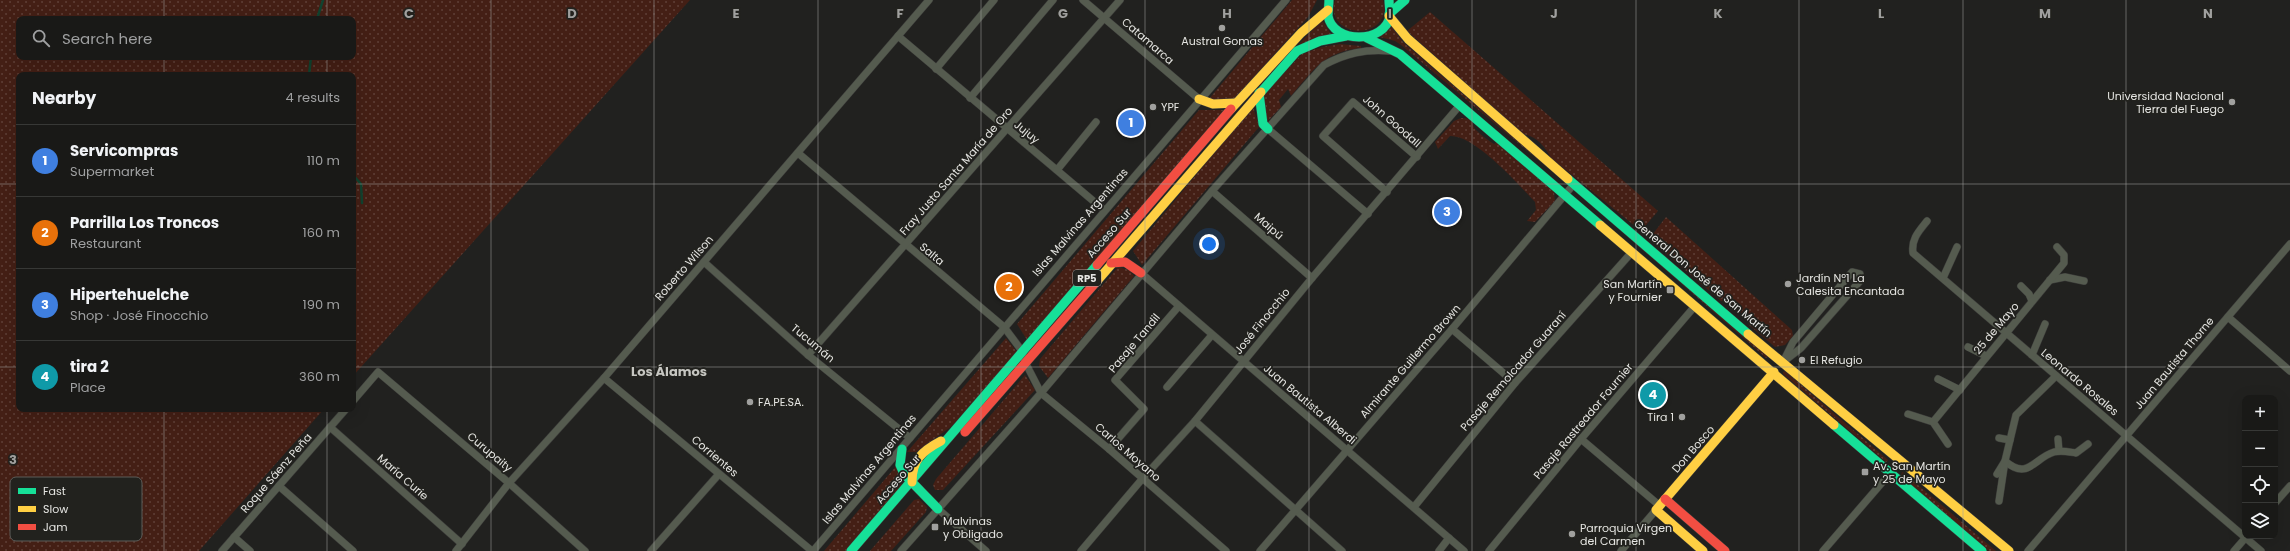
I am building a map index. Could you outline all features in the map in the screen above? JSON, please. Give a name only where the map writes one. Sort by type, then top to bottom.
[{"type":"main road","points":[[1329,0],[1328,10],[1333,25],[1346,36]]},
{"type":"main road","points":[[1388,0],[1389,15]]},
{"type":"main road","points":[[1367,38],[1381,29],[1389,15],[1405,0]]},
{"type":"main road","name":"Acceso Sur","points":[[862,551],[950,437],[1236,103],[1301,33],[1328,10]]},
{"type":"main road","name":"General Don José de San Martín","points":[[1389,15],[1408,39],[1574,184],[1899,462],[2009,551]]},
{"type":"main road","name":"Acceso Sur","points":[[852,551],[1025,362],[1297,51],[1320,41],[1346,36]]},
{"type":"main road","name":"RP5","points":[[1346,36],[1360,39],[1367,38]]},
{"type":"main road","points":[[1367,38],[1400,54],[1982,551]]},
{"type":"main road","points":[[1259,93],[1263,124],[1268,129]]},
{"type":"main road","points":[[1199,99],[1206,104],[1217,105],[1236,103]]},
{"type":"main road","points":[[1111,263],[1125,262],[1141,273]]},
{"type":"main road","name":"Don Bosco","points":[[1660,505],[1774,372]]},
{"type":"main road","points":[[902,449],[900,465],[914,484],[938,509]]},
{"type":"main road","points":[[1660,505],[1703,551]]},
{"type":"main road","points":[[1660,505],[1725,551]]},
{"type":"street","name":"Roberto Wilson","points":[[456,551],[509,483],[604,378],[929,0]]},
{"type":"street","points":[[936,69],[994,0]]},
{"type":"street","points":[[970,98],[1053,0]]},
{"type":"street","name":"Catamarca","points":[[1083,0],[1199,99]]},
{"type":"street","name":"Fray Justo Santa María de Oro","points":[[808,354],[905,246],[1120,0]]},
{"type":"street","name":"Islas Malvinas Argentinas","points":[[813,551],[902,449],[1199,99],[1286,0]]},
{"type":"street","name":"Jujuy","points":[[898,36],[1006,130],[1057,170],[1104,210]]},
{"type":"street","points":[[901,551],[1041,393],[1141,273],[1324,65],[1341,56],[1361,51],[1392,51],[1400,54]]},
{"type":"street","name":"John Goodall","points":[[1387,192],[1323,136],[1353,102],[1417,157]]},
{"type":"street","name":"José Finocchio","points":[[1081,551],[1143,478],[1195,421],[1312,278],[1460,105]]},
{"type":"street","points":[[1057,170],[1096,122]]},
{"type":"street","points":[[1268,129],[1368,214]]},
{"type":"street","name":"Salta","points":[[798,153],[905,246],[1004,327],[1022,352],[1025,362]]},
{"type":"street","name":"Almirante Guillermo Brown","points":[[1260,551],[1452,329],[1574,184]]},
{"type":"street","name":"Maipú","points":[[1212,191],[1312,278]]},
{"type":"street","name":"Leonardo Rosales","points":[[1927,221],[1914,239],[1912,245],[1913,253],[2242,534]]},
{"type":"street","name":"Juan Bautista Thorne","points":[[2028,551],[2127,437],[2290,244]]},
{"type":"street","points":[[1943,278],[1957,247]]},
{"type":"street","name":"25 de Mayo","points":[[1933,422],[2065,260],[2064,255],[2057,247]]},
{"type":"street","name":"Pasaje Remolcador Guaraní","points":[[1414,507],[1515,383],[1632,252]]},
{"type":"street","name":"Tucumán","points":[[704,262],[808,354],[910,438]]},
{"type":"street","name":"Don Bosco","points":[[1774,372],[1783,362],[1801,348],[1860,281],[1861,276],[1858,272],[1851,273],[1848,279],[1793,342],[1783,362]]},
{"type":"street","name":"Juan Bautista Alberdi","points":[[1141,273],[1464,551]]},
{"type":"street","points":[[2050,280],[2065,278],[2084,281]]},
{"type":"street","points":[[2021,286],[2029,294],[2032,301]]},
{"type":"street","name":"Pasaje Tandil","points":[[1110,449],[1144,409],[1115,380],[1179,306]]},
{"type":"street","name":"Pasaje Rastreador Fournier","points":[[1489,551],[1695,306]]},
{"type":"street","points":[[2228,317],[2290,371]]},
{"type":"street","points":[[2032,355],[2045,324]]},
{"type":"street","points":[[1452,329],[1515,383]]},
{"type":"street","points":[[1167,386],[1212,335]]},
{"type":"street","points":[[1968,347],[1986,356]]},
{"type":"street","name":"Carlos Moyano","points":[[1025,362],[1041,393],[1110,449],[1226,551]]},
{"type":"street","name":"Curupaity","points":[[356,398],[378,372],[509,483],[585,551]]},
{"type":"street","points":[[1999,501],[2005,461],[2016,415],[2023,403],[2056,376]]},
{"type":"street","name":"Corrientes","points":[[604,378],[813,551]]},
{"type":"street","points":[[1938,379],[1960,390]]},
{"type":"street","name":"Roque Sáenz Peña","points":[[222,551],[343,412]]},
{"type":"street","points":[[1908,414],[1933,422],[1948,444]]},
{"type":"street","points":[[1195,421],[1342,551]]},
{"type":"street","name":"María Curie","points":[[330,427],[462,544]]},
{"type":"street","points":[[1999,438],[2010,440]]},
{"type":"street","points":[[2058,439],[2059,451]]},
{"type":"street","points":[[1581,440],[1660,505]]},
{"type":"street","points":[[2005,461],[2011,466],[2021,469],[2030,468],[2042,457],[2059,451],[2076,453],[2088,444]]},
{"type":"street","points":[[1997,474],[2005,461]]},
{"type":"street","points":[[1823,551],[1899,462]]},
{"type":"street","points":[[651,551],[719,474]]},
{"type":"street","points":[[279,486],[353,551]]},
{"type":"street","points":[[2278,500],[2290,486]]},
{"type":"street","name":"Don Bosco","points":[[1621,551],[1660,505]]},
{"type":"street","points":[[938,509],[986,551]]},
{"type":"street","points":[[234,537],[250,551]]},
{"type":"street","points":[[1438,551],[1449,538]]},
{"type":"street","points":[[2234,551],[2244,539]]},
{"type":"street","name":"Leonardo Rosales","points":[[2248,539],[2262,551]]},
{"type":"shaded area","points":[[0,0],[690,0],[356,373],[356,72],[16,72],[16,412],[321,412],[199,551],[0,551]]},
{"type":"shaded area","points":[[1292,0],[1317,0],[1308,17],[1233,100],[1208,100]]},
{"type":"shaded area","points":[[1335,0],[1383,0],[1384,14],[1378,23],[1369,29],[1359,31],[1348,29],[1339,23],[1334,13]]},
{"type":"shaded area","points":[[1430,12],[1658,211],[1641,231],[1551,158],[1540,143],[1532,137],[1523,134],[1407,31]]},
{"type":"shaded area","points":[[1322,20],[1331,34],[1293,50]]},
{"type":"shaded area","points":[[1392,27],[1403,42],[1561,179],[1401,45],[1395,41],[1380,37]]},
{"type":"shaded area","points":[[1340,44],[1361,46],[1361,48],[1338,53],[1321,63],[1291,96],[1288,89],[1279,100],[1281,107],[1267,122],[1264,95],[1302,54],[1322,47]]},
{"type":"shaded area","points":[[1253,106],[1259,127],[1142,265],[1133,251]]},
{"type":"shaded area","points":[[1199,110],[1225,110],[1027,340],[1017,324]]},
{"type":"shaded area","points":[[1461,118],[1469,119],[1481,135],[1494,144],[1497,142],[1554,192],[1555,201],[1535,222],[1527,221],[1536,210],[1535,202],[1496,162],[1483,152],[1471,143],[1460,138],[1450,136],[1438,149],[1435,142],[1454,121]]},
{"type":"shaded area","points":[[1578,193],[1769,356],[1766,358]]},
{"type":"shaded area","points":[[1666,217],[1792,330],[1793,336],[1785,345],[1775,347],[1749,325],[1746,317],[1729,302],[1721,301],[1649,239]]},
{"type":"shaded area","points":[[1118,267],[1129,270],[1134,276],[1048,378],[1039,366],[1040,359]]},
{"type":"shaded area","points":[[1006,338],[1017,352],[952,426],[916,452],[907,452]]},
{"type":"shaded area","points":[[1785,371],[1888,461],[1886,462],[1783,374]]},
{"type":"shaded area","points":[[1025,375],[1035,390],[943,490],[935,490],[933,485],[936,479]]},
{"type":"shaded area","points":[[897,465],[898,477],[903,486],[847,551],[824,551]]},
{"type":"shaded area","points":[[1902,472],[1996,551],[1989,551],[1901,476]]},
{"type":"shaded area","points":[[919,499],[927,507],[926,512],[891,551],[870,551],[914,500]]},
{"type":"waterway","points":[[318,16],[323,0]]},
{"type":"waterway","points":[[309,72],[311,60]]},
{"type":"waterway","points":[[356,178],[361,184],[362,203]]},
{"type":"traffic: fast","points":[[1329,0],[1328,16],[1332,25],[1339,32],[1348,36],[1359,37],[1370,36],[1379,32],[1386,25],[1390,16],[1389,0]]},
{"type":"traffic: fast","points":[[1389,14],[1405,0]]},
{"type":"traffic: fast","points":[[1261,92],[1297,51],[1320,41],[1346,36]]},
{"type":"traffic: fast","points":[[1367,38],[1400,54],[1600,225]]},
{"type":"traffic: fast","points":[[1259,93],[1263,124],[1268,129]]},
{"type":"traffic: fast","points":[[1568,179],[1748,334]]},
{"type":"traffic: fast","points":[[851,551],[1097,265]]},
{"type":"traffic: fast","points":[[1834,425],[1982,551]]},
{"type":"traffic: fast","points":[[902,449],[900,465],[904,474],[938,509]]},
{"type":"traffic: slow","points":[[1231,109],[1301,33],[1328,10]]},
{"type":"traffic: slow","points":[[1389,16],[1408,39],[1568,179]]},
{"type":"traffic: slow","points":[[1097,281],[1261,92]]},
{"type":"traffic: slow","points":[[1199,99],[1213,104],[1236,103]]},
{"type":"traffic: slow","points":[[1600,225],[1834,425]]},
{"type":"traffic: slow","points":[[1748,334],[2009,551]]},
{"type":"traffic: slow","points":[[1703,551],[1656,510],[1774,372]]},
{"type":"traffic: slow","points":[[912,482],[912,474],[919,457],[941,441]]},
{"type":"traffic: jam","points":[[1097,265],[1231,109]]},
{"type":"traffic: jam","points":[[1111,263],[1125,262],[1141,273]]},
{"type":"traffic: jam","points":[[965,432],[1097,281]]},
{"type":"traffic: jam","points":[[1665,499],[1725,551]]},
{"type":"place","name":"Austral Gomas","points":[[1222,28]]},
{"type":"place","name":"Universidad Nacional Tierra del Fuego","points":[[2232,102]]},
{"type":"place","name":"YPF","points":[[1153,107]]},
{"type":"place","name":"Servicompras","points":[[1131,123]]},
{"type":"place","name":"Hipertehuelche","points":[[1447,212]]},
{"type":"place","name":"Jardín Nº1 La Calesita Encantada","points":[[1788,284]]},
{"type":"place","name":"Parrilla Los Troncos","points":[[1009,287]]},
{"type":"place","name":"San Martín y Fournier","points":[[1670,290]]},
{"type":"place","name":"El Refugio","points":[[1802,360]]},
{"type":"place","name":"tira 2","points":[[1653,395]]},
{"type":"place","name":"FA.PE.SA.","points":[[750,402]]},
{"type":"place","name":"Tira 1","points":[[1682,417]]},
{"type":"place","name":"Av. San Martín y 25 de Mayo","points":[[1865,472]]},
{"type":"place","name":"Malvinas y Obligado","points":[[935,527]]},
{"type":"place","name":"Parroquia Virgen del Carmen","points":[[1572,534]]},
{"type":"district","name":"Los Álamos","points":[[669,371]]}]
